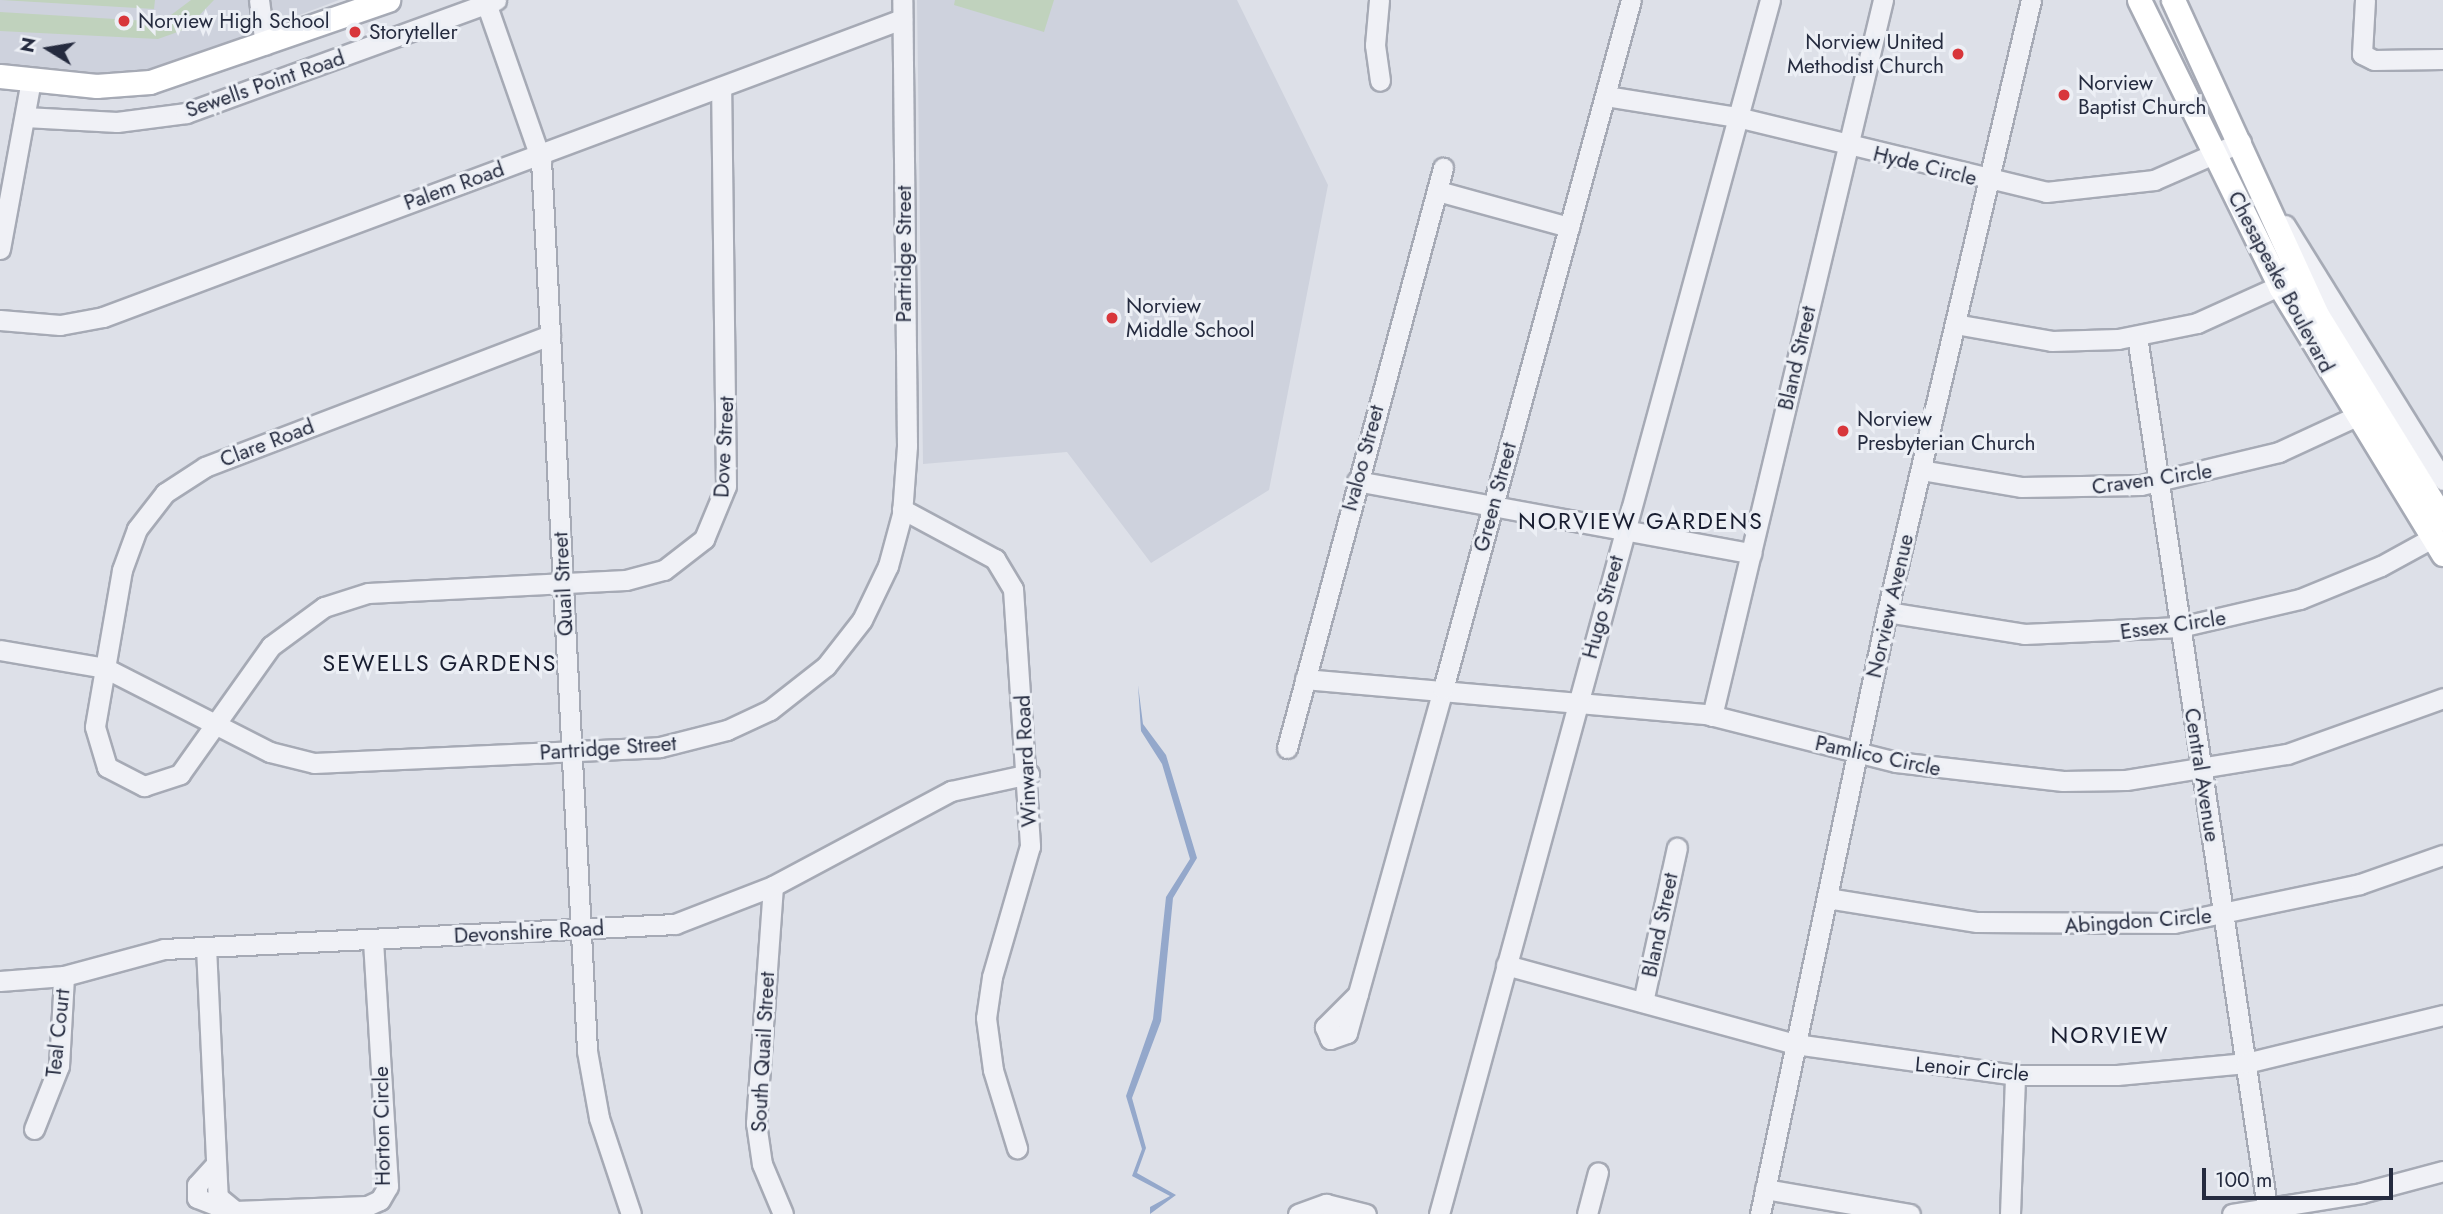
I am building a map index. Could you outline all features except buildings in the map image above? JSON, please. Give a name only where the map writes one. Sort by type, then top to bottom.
[{"type":"main road","name":"Sewells Point Road","points":[[0,76],[96,86],[150,82],[265,45],[388,0]]},
{"type":"main road","name":"Chesapeake Boulevard","points":[[2139,0],[2215,155],[2365,413],[2441,536]]},
{"type":"main road","name":"Chesapeake Boulevard","points":[[2173,0],[2257,179],[2289,282]]},
{"type":"street","points":[[259,0],[265,45]]},
{"type":"street","points":[[1379,0],[1375,45],[1380,81]]},
{"type":"street","name":"Green Street","points":[[1358,994],[1631,0]]},
{"type":"street","name":"Hugo Street","points":[[1438,1214],[1770,0]]},
{"type":"street","name":"Bland Street","points":[[1712,716],[1883,0]]},
{"type":"street","name":"Norview Avenue","points":[[1760,1214],[1887,612],[2031,0]]},
{"type":"street","points":[[2365,0],[2362,54],[2374,60],[2443,59]]},
{"type":"street","name":"Sewells Point Road","points":[[25,117],[117,122],[186,113],[489,1]]},
{"type":"street","name":"Quail Street","points":[[489,1],[540,155],[591,1080],[631,1214]]},
{"type":"street","name":"Palem Road","points":[[0,320],[60,325],[103,317],[721,87],[902,9]]},
{"type":"street","name":"Partridge Street","points":[[0,650],[105,668],[270,752],[314,763],[572,752],[694,740],[754,718],[787,698],[826,666],[862,620],[888,566],[902,509],[902,9]]},
{"type":"street","points":[[0,249],[32,80]]},
{"type":"street","name":"Dove Street","points":[[217,726],[271,646],[324,607],[368,593],[562,583],[664,570],[704,539],[723,503],[721,87]]},
{"type":"street","name":"Hyde Circle","points":[[1605,96],[1737,117],[1990,182],[2046,192],[2119,189],[2215,155],[2241,142]]},
{"type":"street","name":"Ivaloo Street","points":[[1287,748],[1443,168]]},
{"type":"street","points":[[2257,179],[2443,480]]},
{"type":"street","points":[[1438,191],[1569,227]]},
{"type":"street","points":[[1955,324],[2052,341],[2137,336],[2197,323],[2289,282]]},
{"type":"street","name":"Clare Road","points":[[217,726],[180,774],[156,785],[131,783],[107,767],[97,742],[105,668],[129,547],[150,510],[179,481],[550,335]]},
{"type":"street","name":"Central Avenue","points":[[2137,336],[2268,1212]]},
{"type":"street","name":"Craven Circle","points":[[1921,470],[2021,487],[2158,483],[2279,452],[2365,413]]},
{"type":"street","points":[[1357,481],[1623,532],[1751,553]]},
{"type":"street","name":"Winward Road","points":[[902,509],[995,559],[1011,582],[1029,774],[1026,870],[992,976],[986,1018],[993,1070],[1017,1148]]},
{"type":"street","name":"Essex Circle","points":[[1887,612],[2024,634],[2180,627],[2300,598],[2441,536]]},
{"type":"street","name":"Pamlico Circle","points":[[1305,679],[1578,700],[1712,716],[1857,753],[1963,775],[2049,780],[2200,770],[2345,738],[2443,698]]},
{"type":"street","name":"Devonshire Road","points":[[0,981],[64,976],[144,952],[581,929],[697,919],[773,886],[951,791],[1029,774]]},
{"type":"street","name":"Bland Street","points":[[1643,1002],[1677,848]]},
{"type":"street","name":"Abingdon Circle","points":[[1827,898],[1933,917],[2046,927],[2223,915],[2360,884],[2443,855]]},
{"type":"street","name":"South Quail Street","points":[[773,886],[756,1123],[762,1164],[783,1214]]},
{"type":"street","name":"Horton Circle","points":[[206,947],[215,1165],[197,1185],[197,1198],[228,1210],[367,1206],[384,1195],[373,939]]},
{"type":"street","name":"Lenoir Circle","points":[[1506,965],[1796,1044],[2015,1074],[2117,1075],[2246,1063],[2443,1015]]},
{"type":"street","name":"Teal Court","points":[[34,1129],[58,1066],[64,976]]},
{"type":"street","points":[[2010,1214],[2015,1074]]},
{"type":"street","points":[[2232,1214],[2268,1212],[2443,1171]]},
{"type":"street","points":[[1587,1214],[1598,1172]]},
{"type":"street","points":[[1765,1189],[1910,1214]]},
{"type":"street","points":[[1298,1214],[1326,1204],[1366,1214]]},
{"type":"shaded area","name":"Norview High School","points":[[0,0],[250,0],[247,43],[170,69],[124,75],[0,65]]},
{"type":"shaded area","points":[[271,0],[339,0],[273,25]]},
{"type":"shaded area","name":"Norview Middle School","points":[[917,0],[1237,0],[1328,185],[1269,490],[1151,563],[1067,452],[923,464]]},
{"type":"green space","points":[[1,0],[155,0],[154,9]]},
{"type":"green space","points":[[191,0],[214,0],[186,29],[158,39],[0,31],[0,12],[148,21],[167,18]]},
{"type":"green space","points":[[955,0],[1054,0],[1044,32],[954,5]]},
{"type":"water","points":[[1138,685],[1143,724],[1166,755],[1197,858],[1173,898],[1161,1021],[1132,1098],[1146,1148],[1137,1173],[1176,1195],[1150,1214],[1150,1207],[1170,1196],[1132,1176],[1142,1149],[1126,1096],[1153,1019],[1166,897],[1190,859],[1162,764],[1141,731]]},
{"type":"place","name":"Norview High School","points":[[124,21]]},
{"type":"place","name":"Storyteller","points":[[355,32]]},
{"type":"place","name":"Norview United Methodist Church","points":[[1958,54]]},
{"type":"place","name":"Norview Baptist Church","points":[[2064,95]]},
{"type":"place","name":"Norview Middle School","points":[[1112,318]]},
{"type":"place","name":"Norview Presbyterian Church","points":[[1843,431]]},
{"type":"district","name":"NORVIEW GARDENS","points":[[1641,521]]},
{"type":"district","name":"SEWELLS GARDENS","points":[[440,663]]},
{"type":"district","name":"NORVIEW","points":[[2110,1035]]}]
